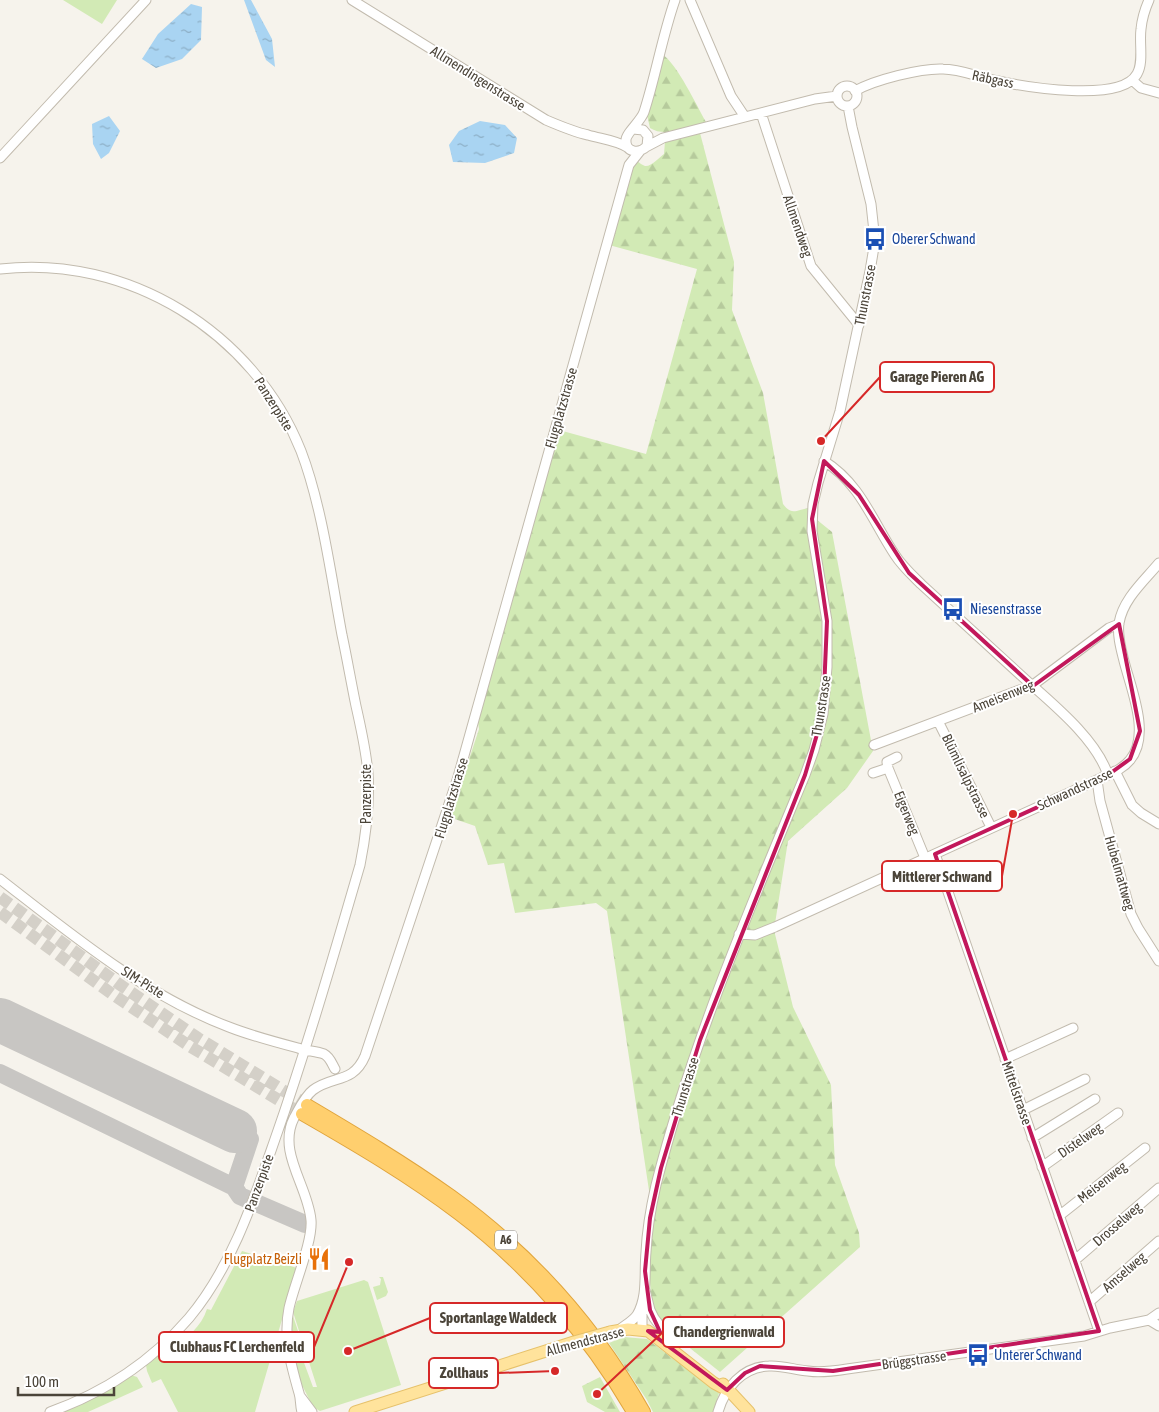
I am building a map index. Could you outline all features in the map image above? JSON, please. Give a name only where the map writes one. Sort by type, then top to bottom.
[{"type":"highway","name":"A6","points":[[633,1412],[609,1374],[573,1325],[544,1292],[498,1246],[460,1214],[421,1186],[305,1110],[426,1178],[471,1211],[511,1245],[552,1285],[584,1323],[617,1368],[644,1412]]},
{"type":"main road","name":"Allmendstrasse","points":[[355,1412],[574,1342],[615,1331],[645,1330]]},
{"type":"main road","points":[[645,1330],[658,1332],[669,1338],[718,1378],[749,1412]]},
{"type":"main road","points":[[645,1330],[714,1383],[727,1390]]},
{"type":"street","points":[[0,158],[146,0]]},
{"type":"street","name":"Allmendingenstrasse","points":[[352,0],[537,115],[572,131],[611,140],[628,147]]},
{"type":"street","points":[[674,0],[643,114],[626,141],[628,147],[634,151],[643,149],[663,138],[823,97],[837,96]]},
{"type":"street","points":[[690,0],[731,96],[745,118]]},
{"type":"street","points":[[1149,0],[1141,30],[1138,73],[1132,80],[1141,88],[1159,94]]},
{"type":"street","name":"Räbgass","points":[[855,91],[880,80],[941,68],[1015,84],[1081,91],[1103,91],[1116,88],[1132,80]]},
{"type":"street","points":[[844,87],[850,87],[855,91],[856,100],[848,106],[839,102],[837,96],[839,90],[844,87]]},
{"type":"street","name":"Thunstrasse","points":[[615,1331],[634,1318],[642,1301],[645,1290],[647,1236],[651,1209],[661,1168],[700,1040],[739,934],[805,776],[814,750],[822,714],[828,667],[827,621],[812,519],[815,492],[840,411],[873,260],[875,235],[871,204],[848,106]]},
{"type":"street","name":"Allmendweg","points":[[761,113],[813,270],[859,325]]},
{"type":"street","points":[[643,114],[648,140],[643,149]]},
{"type":"street","points":[[611,140],[639,129],[663,138]]},
{"type":"street","name":"Flugplatzstrasse","points":[[302,1412],[300,1396],[289,1357],[287,1322],[291,1298],[310,1236],[311,1221],[290,1150],[289,1137],[292,1124],[311,1092],[324,1084],[352,1074],[359,1067],[365,1056],[458,777],[629,165],[628,147]]},
{"type":"street","name":"Flugplatzstrasse","points":[[629,165],[643,149]]},
{"type":"street","name":"Panzerpiste","points":[[0,269],[41,268],[98,275],[128,284],[176,305],[222,339],[250,367],[269,392],[281,411],[300,450],[311,480],[368,774],[365,835],[360,865],[305,1050],[252,1202],[233,1245],[212,1284],[189,1318],[152,1354],[126,1373],[87,1397],[50,1412]]},
{"type":"street","points":[[824,461],[860,495],[893,553],[909,573],[1033,685],[1085,736],[1132,805],[1159,824]]},
{"type":"street","name":"Schwandstrasse","points":[[739,934],[750,935],[760,933],[1097,780],[1126,764],[1134,754],[1140,731],[1120,646],[1119,624],[1121,614],[1130,598],[1159,563]]},
{"type":"street","name":"Ameisenweg","points":[[874,745],[1033,685],[1109,628],[1119,624]]},
{"type":"street","name":"Blümlisalpstrasse","points":[[940,725],[991,827]]},
{"type":"street","points":[[873,773],[888,768],[887,762],[897,758]]},
{"type":"street","name":"Eigerweg","points":[[888,768],[925,858]]},
{"type":"street","name":"Hubelmattweg","points":[[1097,780],[1100,801],[1131,914],[1159,961]]},
{"type":"street","name":"Mittelstrasse","points":[[934,854],[1099,1331]]},
{"type":"street","name":"SIM-Piste","points":[[0,879],[74,936],[162,995],[207,1018],[228,1026],[323,1054],[327,1056],[335,1069]]},
{"type":"street","points":[[1005,1059],[1073,1028]]},
{"type":"street","points":[[1023,1110],[1085,1079]]},
{"type":"street","points":[[1032,1138],[1095,1099]]},
{"type":"street","name":"Distelweg","points":[[1042,1167],[1118,1113]]},
{"type":"street","points":[[281,1121],[292,1124]]},
{"type":"street","name":"Meisenweg","points":[[1059,1216],[1145,1148]]},
{"type":"street","name":"Drosselweg","points":[[1075,1260],[1159,1188]]},
{"type":"street","name":"Amselweg","points":[[1089,1302],[1159,1242]]},
{"type":"street","name":"Thunstrasse","points":[[645,1290],[650,1310],[669,1338]]},
{"type":"street","name":"Thunstrasse","points":[[642,1301],[645,1330]]},
{"type":"street","points":[[645,1330],[650,1310]]},
{"type":"street","name":"Brüggstrasse","points":[[718,1412],[727,1390],[744,1373],[760,1366],[779,1366],[808,1371],[833,1371],[1084,1336],[1148,1320],[1159,1313]]},
{"type":"street","points":[[1148,1320],[1159,1326]]},
{"type":"street","name":"Flugplatzstrasse","points":[[300,1396],[312,1412]]},
{"type":"highlighted area","points":[[824,461],[859,495],[909,573],[1033,686],[1119,624],[1140,731],[1130,759],[1108,775],[935,854],[1099,1331],[833,1371],[760,1366],[745,1373],[727,1390],[648,1331],[660,1332],[650,1310],[645,1271],[650,1218],[661,1168],[700,1040],[805,775],[823,714],[827,621],[812,519]]},
{"type":"green space","points":[[63,0],[117,0],[102,24]]},
{"type":"green space","points":[[663,55],[680,76],[706,122],[670,132],[656,131],[650,128],[647,115]]},
{"type":"green space","points":[[700,133],[734,262],[732,310],[763,393],[783,504],[792,511],[809,508],[811,515],[832,532],[873,751],[847,788],[788,841],[774,930],[793,1007],[831,1085],[835,1165],[859,1233],[860,1247],[720,1372],[665,1329],[657,1316],[653,1302],[650,1285],[650,1247],[658,1201],[650,1197],[607,911],[596,903],[515,913],[504,863],[488,865],[475,826],[449,817],[479,729],[475,704],[559,430],[646,454],[697,269],[609,245],[633,164],[637,161],[645,166],[650,165],[664,154],[665,141]]},
{"type":"green space","points":[[242,1251],[297,1268],[255,1412],[178,1412],[161,1379],[152,1383],[146,1365],[169,1344],[172,1348],[189,1336],[198,1326],[207,1309],[211,1310]]},
{"type":"green space","points":[[379,1277],[383,1277],[388,1292],[386,1296],[377,1300],[373,1287],[380,1285],[381,1279]]},
{"type":"green space","points":[[364,1280],[368,1282],[401,1385],[320,1411],[313,1407],[303,1387],[301,1388],[293,1360],[300,1358],[303,1360],[313,1387],[317,1387],[293,1312],[297,1301]]},
{"type":"green space","points":[[292,1313],[298,1331],[295,1332],[301,1349],[299,1353],[294,1354],[290,1341]]},
{"type":"green space","points":[[624,1337],[647,1339],[719,1393],[714,1412],[653,1412],[609,1343]]},
{"type":"green space","points":[[131,1375],[137,1377],[143,1387],[88,1412],[62,1412]]},
{"type":"green space","points":[[600,1377],[620,1412],[605,1412],[587,1402],[582,1386]]},
{"type":"water","points":[[244,0],[251,0],[272,39],[275,67],[266,60]]},
{"type":"water","points":[[191,4],[202,7],[201,40],[182,59],[156,68],[142,59],[158,34]]},
{"type":"water","points":[[109,116],[120,131],[109,153],[101,159],[93,144],[92,124]]},
{"type":"water","points":[[480,121],[505,125],[517,138],[514,153],[485,163],[453,162],[449,145],[459,131]]},
{"type":"taxiway","points":[[0,1073],[234,1187],[240,1196],[305,1224]]},
{"type":"taxiway","points":[[234,1187],[250,1139],[235,1131]]},
{"type":"runway","points":[[0,1020],[235,1131]]},
{"type":"tunnel","points":[[0,897],[119,984],[198,1038],[307,1105]]},
{"type":"tunnel","points":[[0,912],[112,994],[191,1047],[302,1114]]},
{"type":"place","name":"Oberer Schwand","points":[[875,239]]},
{"type":"place","name":"Garage Pieren AG","points":[[821,441]]},
{"type":"place","name":"Niesenstrasse","points":[[953,609]]},
{"type":"place","name":"Mittlerer Schwand","points":[[1013,814]]},
{"type":"place","name":"Flugplatz Beizli","points":[[319,1259]]},
{"type":"place","name":"Clubhaus FC Lerchenfeld","points":[[349,1262]]},
{"type":"place","name":"Sportanlage Waldeck","points":[[348,1351]]},
{"type":"place","name":"Unterer Schwand","points":[[978,1355]]},
{"type":"place","name":"Zollhaus","points":[[555,1371]]},
{"type":"place","name":"Chandergrienwald","points":[[597,1394]]}]
